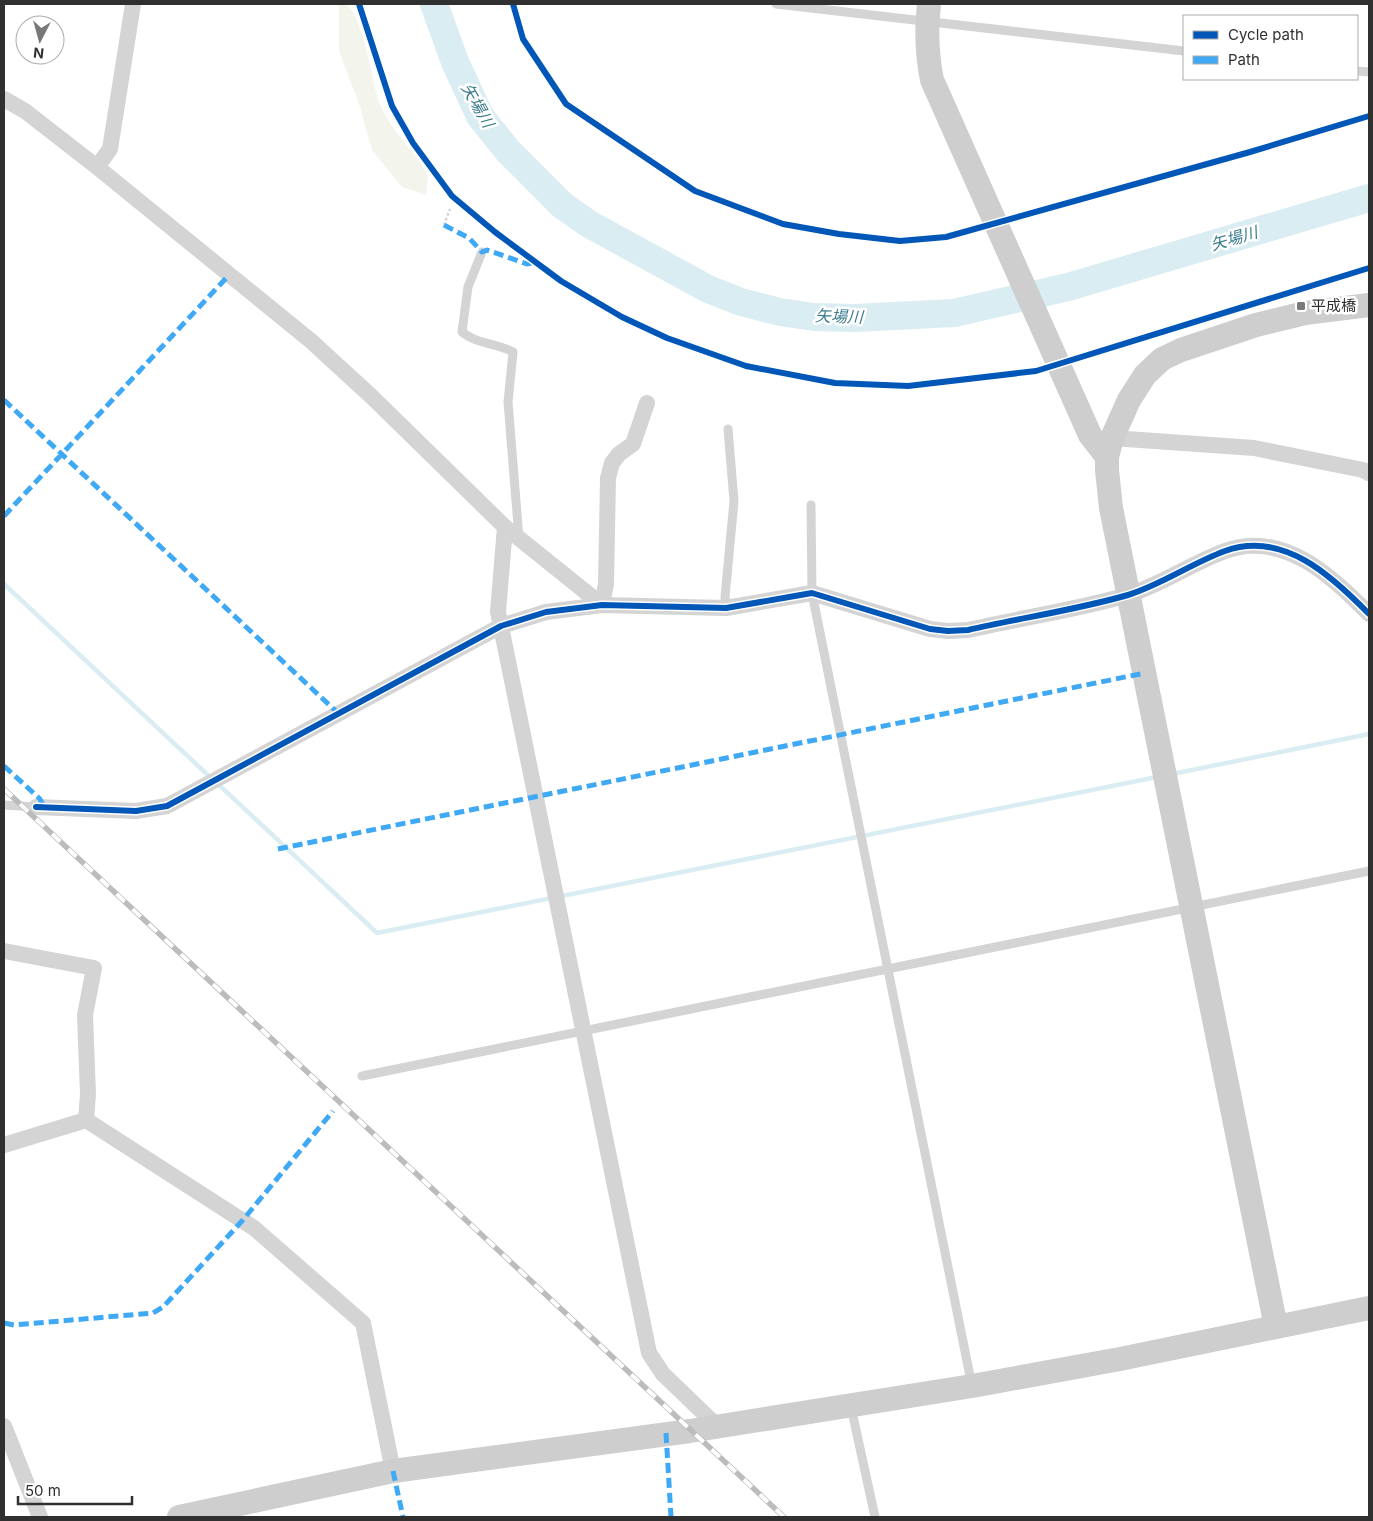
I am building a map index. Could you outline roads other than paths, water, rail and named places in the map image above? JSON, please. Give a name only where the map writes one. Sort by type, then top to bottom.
[{"type":"street","points":[[97,167],[110,149],[133,4]]},
{"type":"street","points":[[928,13],[928,56],[932,80],[1090,435],[1110,447],[1254,448],[1363,470],[1369,474]]},
{"type":"street","points":[[4,99],[25,111],[97,167],[311,341],[372,397],[505,528],[602,605]]},
{"type":"street","points":[[1276,1327],[1111,508],[1110,447],[1129,400],[1145,375],[1162,359],[1181,350],[1256,325],[1305,314],[1369,305]]},
{"type":"street","points":[[602,605],[606,584],[608,478],[612,463],[633,444],[647,403]]},
{"type":"street","points":[[505,528],[498,612],[585,1030],[649,1353],[663,1374],[716,1425]]},
{"type":"street","points":[[36,807],[136,810],[167,806],[501,626],[546,612],[602,605],[726,608],[752,605],[798,594],[812,593],[930,629],[948,631],[968,630],[1129,595],[1225,551],[1245,546],[1282,550],[1303,559],[1331,576],[1369,614]]},
{"type":"street","points":[[4,951],[94,968],[84,1015],[88,1094],[86,1120]]},
{"type":"street","points":[[4,1145],[86,1120],[254,1228],[363,1323],[393,1472]]},
{"type":"street","points":[[179,1517],[393,1472],[972,1386],[1120,1360],[1369,1308]]},
{"type":"street","points":[[4,1426],[40,1517]]},
{"type":"lane","points":[[776,4],[928,13],[1183,51]]},
{"type":"lane","points":[[482,252],[468,287],[462,332],[469,338],[506,348],[513,352],[508,402],[519,538]]},
{"type":"lane","points":[[726,608],[725,597],[734,501],[728,429]]},
{"type":"lane","points":[[811,505],[812,593],[972,1386]]},
{"type":"lane","points":[[4,805],[36,807]]},
{"type":"lane","points":[[362,1076],[1369,871]]},
{"type":"lane","points":[[850,1404],[875,1517]]},
{"type":"waterway","name":"矢場川","points":[[434,4],[455,62],[480,116],[508,151],[562,205],[589,224],[708,289],[741,302],[780,312],[814,317],[855,318],[954,313],[1068,287],[1369,198]]},
{"type":"waterway","points":[[4,584],[211,778]]},
{"type":"waterway","points":[[1172,774],[1369,734]]},
{"type":"waterway","points":[[217,783],[377,933],[1157,777]]},
{"type":"railway","points":[[4,789],[784,1517]]},
{"type":"place","name":"平成橋","points":[[1301,306]]}]
